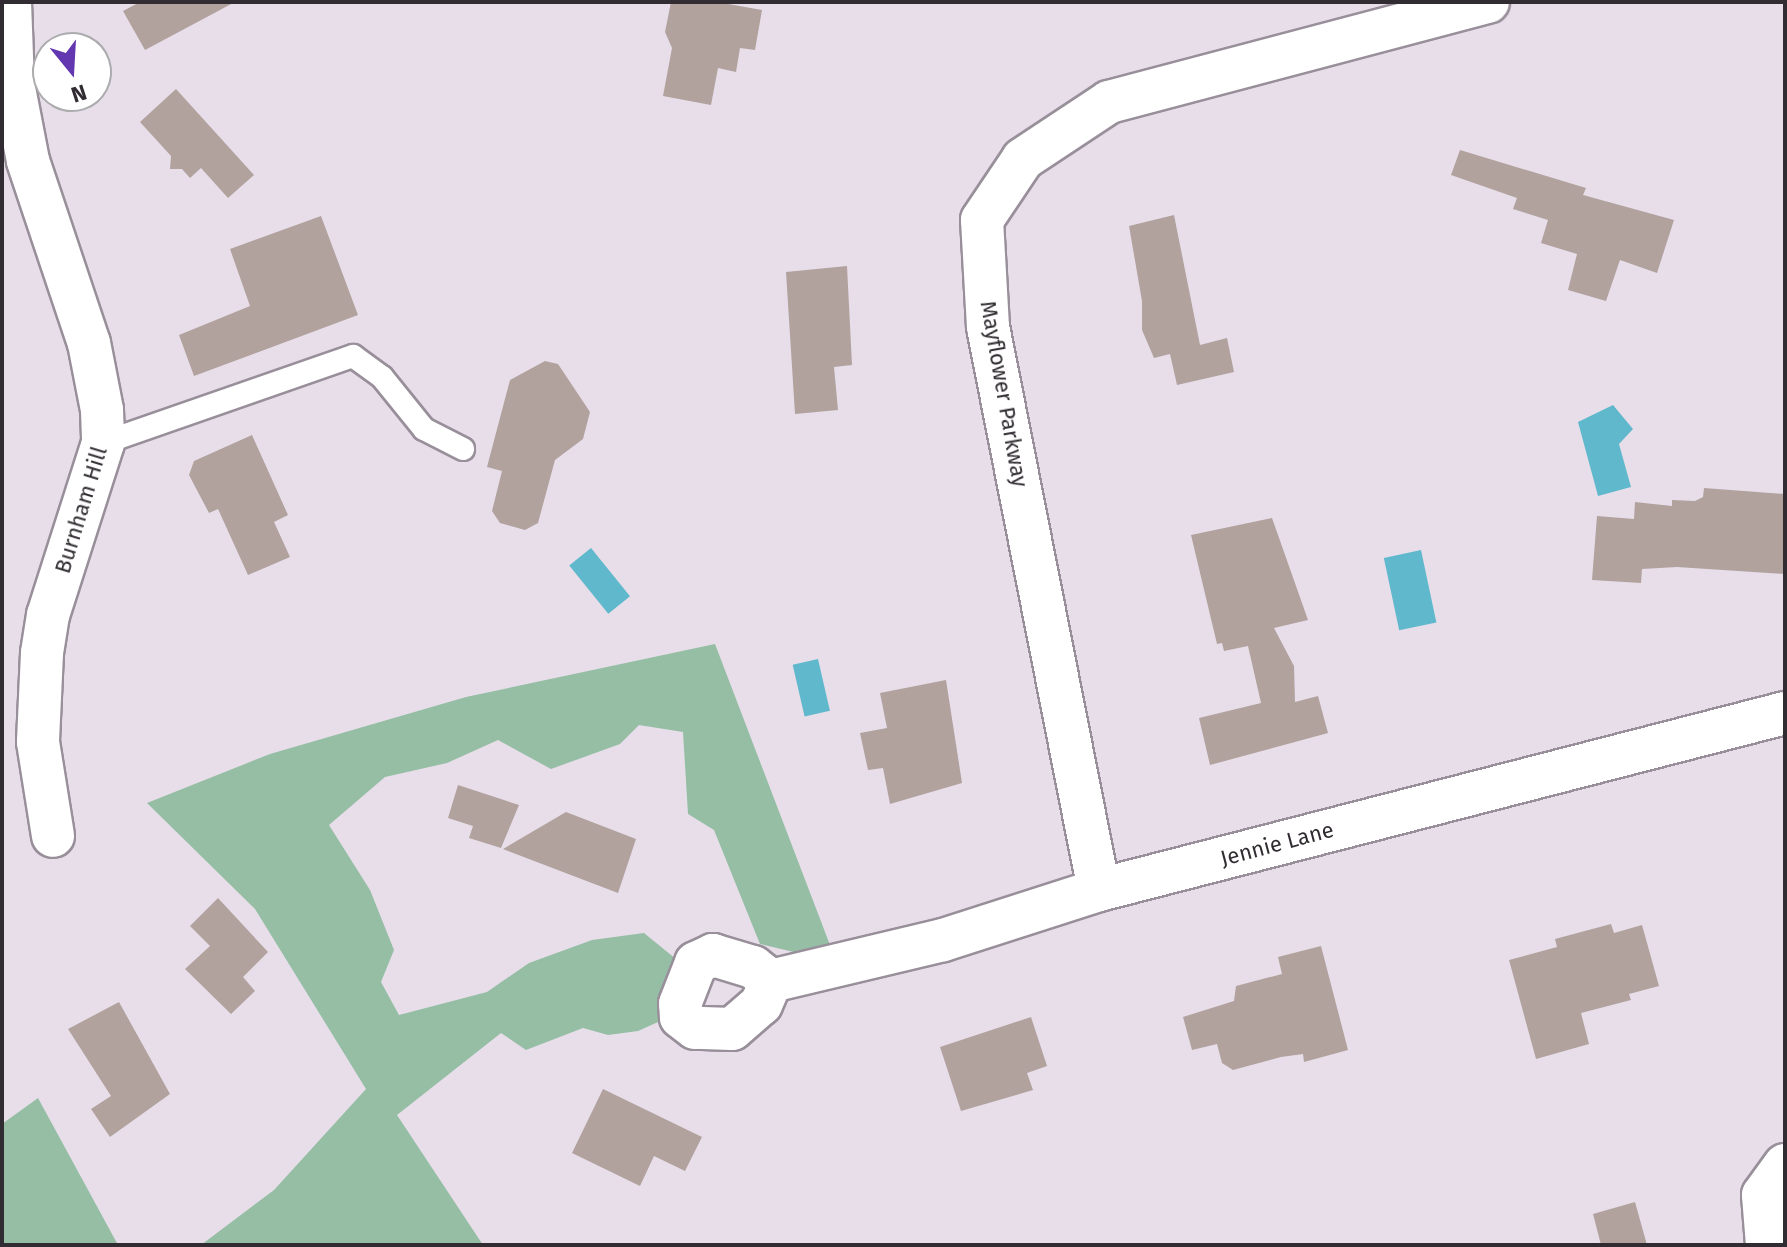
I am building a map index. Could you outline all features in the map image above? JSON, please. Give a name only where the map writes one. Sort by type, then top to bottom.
[{"type":"street","name":"Burnham Hill","points":[[10,2],[13,83],[28,161],[89,343],[103,443],[48,615],[42,653],[38,742],[53,836]]},
{"type":"street","name":"Mayflower Parkway","points":[[1099,890],[988,327],[982,220],[1023,159],[1109,102],[1488,2]]},
{"type":"street","name":"Jennie Lane","points":[[771,981],[943,940],[1099,890],[1785,713]]},
{"type":"street","points":[[1767,1245],[1763,1195],[1785,1165]]},
{"type":"lane","points":[[103,443],[353,356],[382,377],[424,429],[463,449]]},
{"type":"green space","points":[[715,644],[830,945],[798,953],[760,944],[714,830],[688,814],[683,732],[639,725],[620,744],[551,769],[498,740],[447,763],[385,777],[329,825],[370,890],[394,950],[381,982],[399,1015],[487,992],[529,963],[592,940],[644,933],[687,968],[667,1018],[638,1031],[608,1035],[583,1028],[526,1050],[501,1033],[397,1115],[483,1245],[201,1245],[274,1190],[366,1089],[255,909],[147,803],[270,754],[466,697]]},
{"type":"green space","points":[[38,1098],[118,1245],[2,1245],[2,1124]]},
{"type":"water","points":[[1613,405],[1633,429],[1619,444],[1631,487],[1598,496],[1578,422]]},
{"type":"water","points":[[591,548],[630,596],[608,614],[569,566]]},
{"type":"water","points":[[1421,550],[1436,622],[1399,630],[1384,558]]},
{"type":"water","points":[[818,659],[830,711],[805,716],[793,665]]},
{"type":"building","points":[[140,2],[235,2],[145,50],[123,11]]},
{"type":"building","points":[[671,2],[717,2],[762,10],[755,50],[740,48],[736,72],[718,68],[711,105],[663,96],[672,48],[665,32]]},
{"type":"building","points":[[176,89],[254,175],[228,198],[201,168],[190,178],[182,169],[170,169],[171,156],[140,122]]},
{"type":"building","points":[[1460,150],[1586,188],[1583,195],[1674,220],[1657,273],[1620,260],[1606,301],[1568,290],[1577,254],[1541,243],[1548,220],[1513,209],[1517,198],[1451,175]]},
{"type":"building","points":[[1174,215],[1200,345],[1227,338],[1234,372],[1177,385],[1170,354],[1154,358],[1142,330],[1142,301],[1129,226]]},
{"type":"building","points":[[321,216],[358,315],[194,376],[179,335],[250,306],[230,249]]},
{"type":"building","points":[[847,266],[852,365],[834,367],[838,410],[795,414],[786,272]]},
{"type":"building","points":[[545,361],[558,364],[590,412],[583,439],[555,460],[538,523],[525,530],[500,523],[492,511],[502,471],[487,467],[510,380]]},
{"type":"building","points":[[252,435],[288,515],[274,522],[290,557],[248,575],[218,509],[209,513],[189,475],[194,461]]},
{"type":"building","points":[[1704,488],[1785,494],[1785,574],[1677,567],[1642,569],[1641,583],[1592,580],[1597,516],[1634,519],[1635,502],[1672,506],[1672,500],[1695,501],[1703,497]]},
{"type":"building","points":[[1272,518],[1308,620],[1274,628],[1294,666],[1295,702],[1318,696],[1328,733],[1210,765],[1199,718],[1261,703],[1248,646],[1224,651],[1222,643],[1217,644],[1191,535]]},
{"type":"building","points":[[946,680],[962,783],[890,804],[883,768],[868,770],[860,733],[887,728],[880,693]]},
{"type":"building","points":[[458,785],[519,805],[501,848],[469,838],[473,826],[448,818]]},
{"type":"building","points":[[566,812],[636,839],[618,893],[503,849]]},
{"type":"building","points":[[218,898],[268,952],[243,977],[255,991],[231,1014],[185,969],[210,946],[190,926]]},
{"type":"building","points":[[1611,924],[1614,933],[1642,925],[1659,986],[1629,994],[1631,1000],[1581,1013],[1589,1044],[1536,1059],[1509,960],[1557,947],[1555,939]]},
{"type":"building","points":[[1321,946],[1348,1050],[1304,1062],[1303,1054],[1281,1057],[1233,1070],[1222,1063],[1217,1044],[1192,1050],[1183,1017],[1234,1001],[1236,986],[1282,974],[1278,957]]},
{"type":"building","points":[[119,1002],[170,1094],[110,1137],[91,1109],[111,1096],[68,1029]]},
{"type":"building","points":[[1031,1017],[1047,1066],[1027,1073],[1033,1090],[961,1111],[940,1047]]},
{"type":"building","points":[[603,1089],[702,1137],[685,1171],[654,1156],[640,1186],[572,1153]]},
{"type":"building","points":[[1635,1202],[1647,1245],[1601,1245],[1593,1214]]}]
